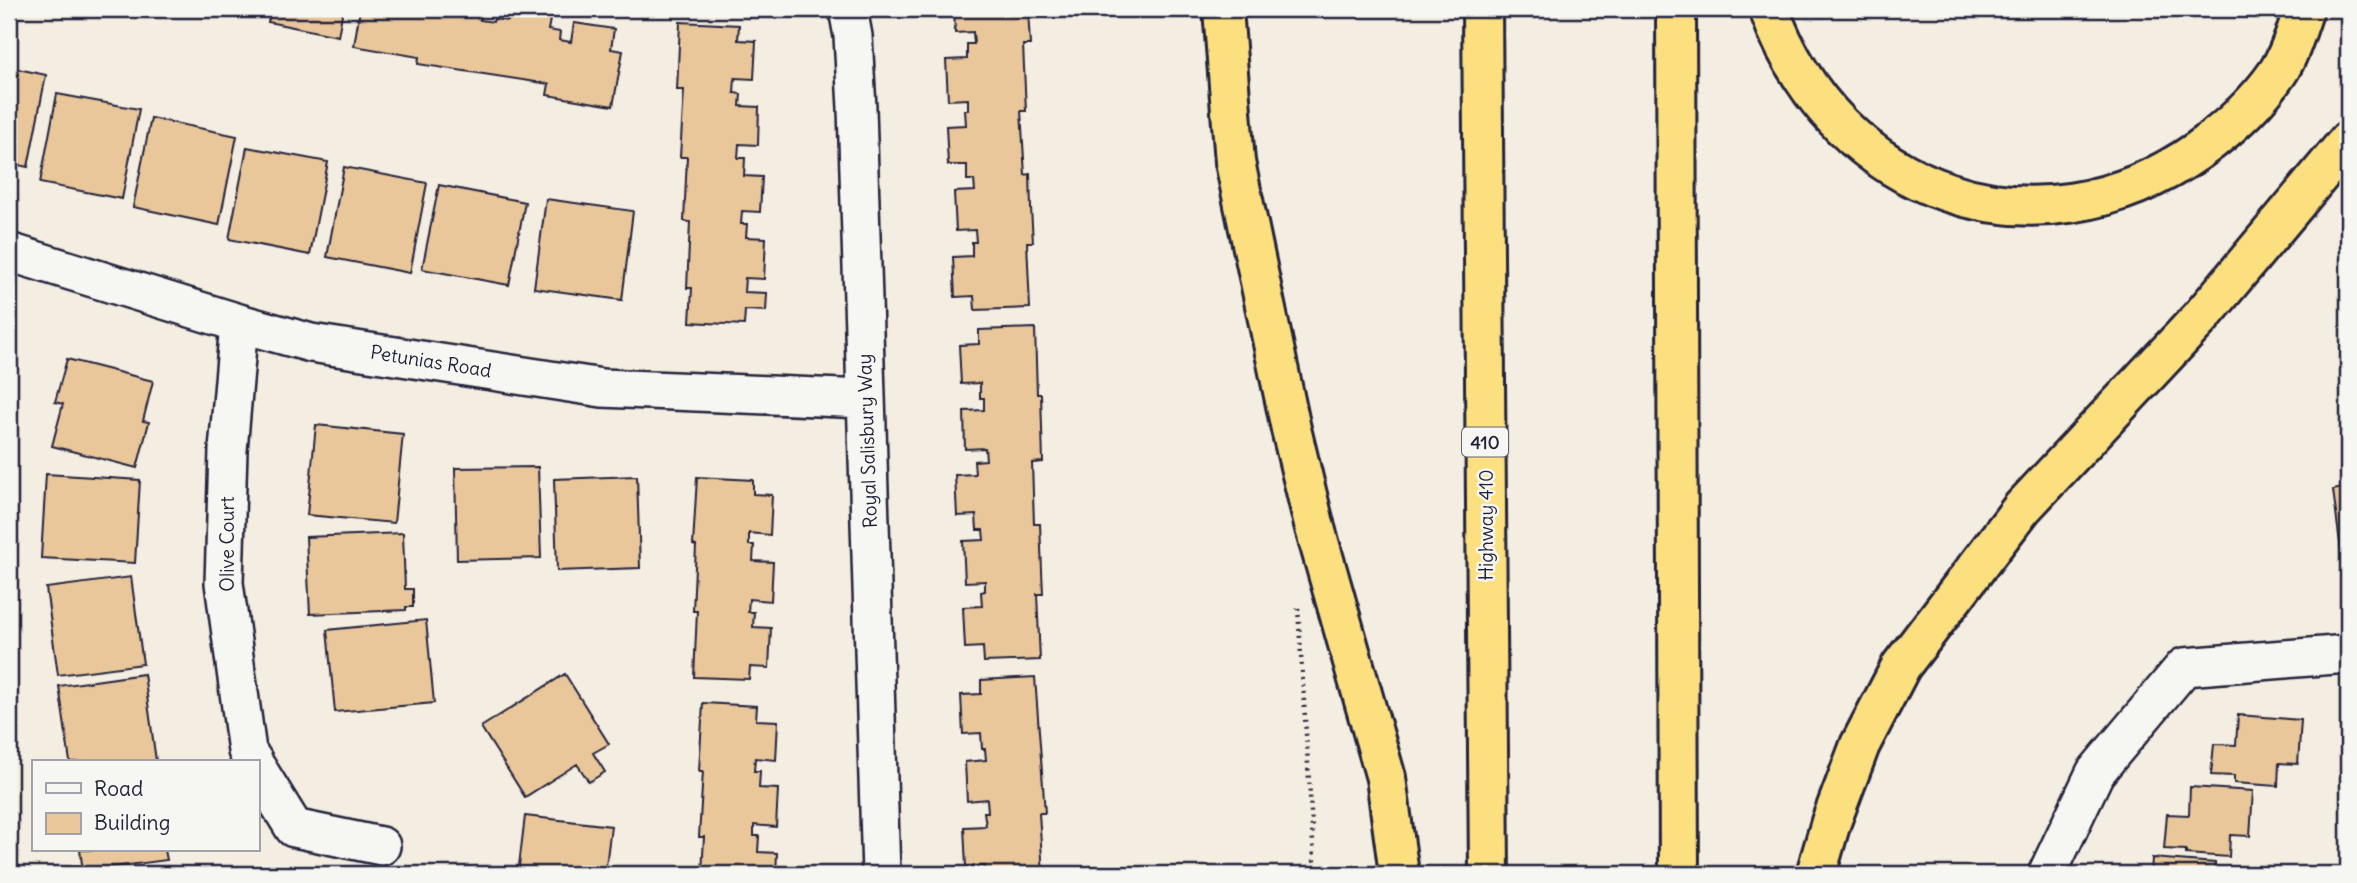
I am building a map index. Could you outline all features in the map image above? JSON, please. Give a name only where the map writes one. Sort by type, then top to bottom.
[{"type":"highway","points":[[1223,9],[1235,162],[1312,516],[1385,778],[1399,874]]},
{"type":"highway","name":"Highway 410","points":[[1482,9],[1489,874]]},
{"type":"highway","points":[[1676,9],[1679,874]]},
{"type":"highway","points":[[1769,9],[1778,34],[1809,89],[1836,121],[1869,151],[1894,168],[1958,197],[2035,205],[2094,199],[2135,186],[2173,168],[2222,133],[2256,101],[2280,70],[2304,9]]},
{"type":"highway","points":[[1816,874],[1831,822],[1860,745],[1901,666],[2022,508],[2201,317],[2348,141]]},
{"type":"street","name":"Royal Salisbury Way","points":[[848,9],[853,36],[857,96],[880,874]]},
{"type":"street","name":"Petunias Road","points":[[9,252],[239,323],[311,342],[602,388],[865,399]]},
{"type":"street","name":"Olive Court","points":[[239,323],[228,450],[224,583],[247,751],[253,760]]},
{"type":"street","points":[[2047,874],[2095,773],[2184,667],[2348,654]]},
{"type":"street","points":[[259,771],[294,828],[381,846]]},
{"type":"path","points":[[1299,600],[1297,612],[1315,874]]},
{"type":"building","points":[[258,9],[343,9],[338,36],[268,22],[271,11]]},
{"type":"building","points":[[360,9],[432,9],[431,11],[444,13],[445,9],[482,9],[480,20],[493,22],[494,19],[508,21],[510,9],[552,9],[548,30],[560,32],[559,40],[571,42],[574,23],[614,29],[611,49],[623,51],[613,106],[547,95],[549,84],[418,64],[419,57],[354,46]]},
{"type":"building","points":[[954,9],[1028,9],[1030,45],[1023,45],[1026,111],[1021,111],[1025,175],[1030,174],[1033,242],[1027,242],[1030,308],[975,310],[974,296],[955,297],[953,257],[972,256],[972,242],[976,242],[975,230],[956,231],[954,192],[975,191],[974,180],[967,180],[967,165],[948,165],[946,126],[966,125],[965,110],[968,110],[968,99],[948,100],[946,60],[967,59],[967,44],[974,44],[973,32],[955,33]]},
{"type":"building","points":[[680,22],[739,25],[738,40],[756,41],[754,79],[735,78],[734,93],[741,94],[740,106],[759,107],[758,145],[739,144],[738,158],[745,158],[744,176],[762,177],[760,212],[742,211],[741,224],[747,224],[746,237],[766,238],[764,279],[745,278],[744,292],[767,293],[766,311],[745,310],[744,325],[690,322],[692,288],[687,288],[690,222],[684,221],[687,157],[680,157],[684,90],[677,90]]},
{"type":"building","points":[[9,67],[46,75],[28,167],[9,163]]},
{"type":"building","points":[[57,94],[139,109],[122,199],[40,183]]},
{"type":"building","points":[[151,118],[237,136],[219,225],[133,207]]},
{"type":"building","points":[[247,147],[328,162],[310,255],[229,239]]},
{"type":"building","points":[[344,167],[427,183],[410,273],[327,257]]},
{"type":"building","points":[[439,185],[525,202],[509,285],[422,269]]},
{"type":"building","points":[[546,199],[633,211],[622,300],[534,288]]},
{"type":"building","points":[[1035,328],[1043,462],[1032,463],[1034,524],[1040,524],[1043,594],[1037,594],[1040,660],[984,662],[983,647],[965,648],[963,607],[982,606],[981,592],[985,591],[985,581],[965,582],[963,541],[984,540],[983,530],[977,530],[976,515],[957,516],[955,475],[975,474],[974,461],[986,460],[985,448],[965,449],[964,411],[984,410],[984,398],[980,398],[980,383],[961,384],[959,345],[979,344],[979,330]]},
{"type":"building","points":[[67,359],[153,381],[143,421],[149,422],[137,468],[52,446],[63,404],[55,402]]},
{"type":"building","points":[[316,425],[403,434],[394,523],[307,515]]},
{"type":"building","points":[[538,467],[541,558],[457,560],[455,468]]},
{"type":"building","points":[[46,474],[140,480],[135,563],[41,558]]},
{"type":"building","points":[[637,476],[640,568],[557,571],[554,479]]},
{"type":"building","points":[[697,477],[753,480],[753,494],[772,495],[770,535],[749,533],[749,545],[754,545],[753,561],[773,562],[771,601],[749,599],[748,612],[754,612],[753,627],[771,628],[769,668],[750,667],[749,679],[694,677],[697,611],[693,611],[696,546],[693,545]]},
{"type":"building","points":[[2348,487],[2348,573],[2344,574],[2333,490]]},
{"type":"building","points":[[403,533],[405,589],[413,589],[413,607],[406,607],[406,610],[310,614],[306,537]]},
{"type":"building","points":[[131,577],[143,664],[58,675],[46,588]]},
{"type":"building","points":[[426,620],[434,703],[335,712],[327,630]]},
{"type":"building","points":[[144,674],[156,760],[70,760],[59,686]]},
{"type":"building","points":[[565,674],[609,744],[593,753],[605,772],[589,782],[577,764],[525,797],[481,727]]},
{"type":"building","points":[[1035,677],[1045,813],[1039,813],[1043,874],[986,874],[985,866],[966,867],[964,827],[986,826],[984,812],[988,812],[987,799],[967,801],[965,762],[986,760],[981,733],[963,734],[961,695],[981,694],[981,680]]},
{"type":"building","points":[[703,703],[757,706],[756,720],[778,721],[776,760],[755,758],[754,771],[760,771],[759,788],[778,789],[776,827],[754,825],[754,836],[759,836],[758,852],[777,853],[776,874],[702,874],[704,837],[699,837],[703,771],[699,771]]},
{"type":"building","points":[[2238,715],[2301,720],[2298,764],[2279,763],[2278,786],[2234,783],[2234,776],[2211,775],[2214,744],[2236,745]]},
{"type":"building","points":[[2190,787],[2253,791],[2250,836],[2230,835],[2229,857],[2186,854],[2186,850],[2164,849],[2167,814],[2189,815]]},
{"type":"building","points":[[525,816],[611,826],[605,874],[518,874]]},
{"type":"building","points":[[80,852],[165,852],[167,860],[83,871]]},
{"type":"building","points":[[2152,858],[2215,863],[2214,874],[2151,874]]}]
